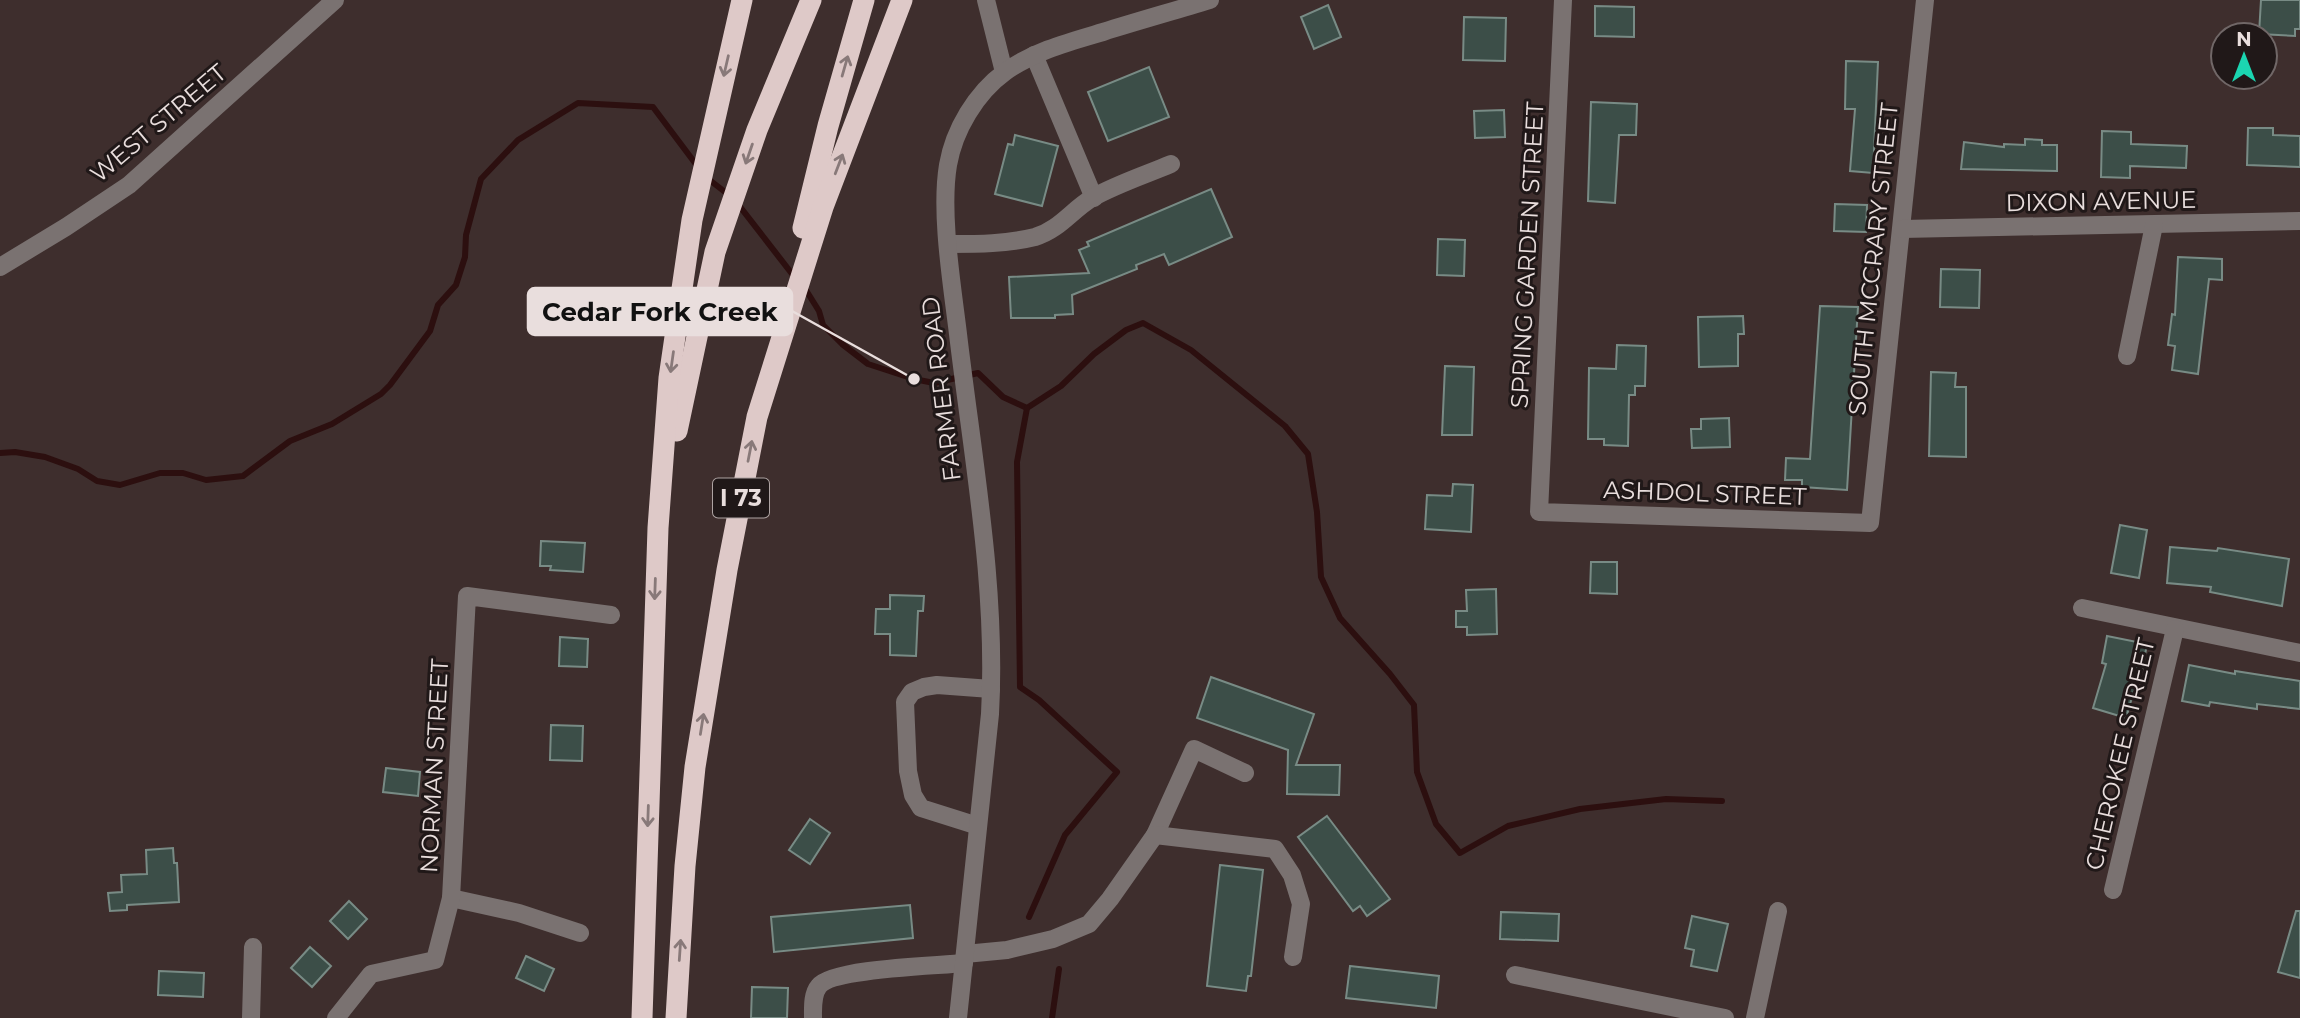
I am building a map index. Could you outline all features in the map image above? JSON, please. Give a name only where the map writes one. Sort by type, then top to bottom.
[{"type":"highway","points":[[642,1018],[657,528],[669,378],[692,220],[742,0]]},
{"type":"highway","points":[[657,528],[715,252],[757,130],[811,0]]},
{"type":"highway","points":[[757,417],[828,126],[864,0]]},
{"type":"highway","name":"I 73","points":[[676,1018],[685,866],[695,767],[727,570],[757,417],[823,207],[902,0]]},
{"type":"street","name":"WEST STREET","points":[[0,267],[129,185],[335,0]]},
{"type":"street","points":[[986,0],[1004,72]]},
{"type":"street","name":"FARMER ROAD","points":[[958,1018],[991,689],[990,601],[949,244],[945,200],[948,165],[955,139],[975,102],[1004,72],[1044,50],[1210,0]]},
{"type":"street","name":"SPRING GARDEN STREET","points":[[1539,512],[1563,0]]},
{"type":"street","name":"SOUTH MCCRARY STREET","points":[[1870,523],[1925,0]]},
{"type":"street","points":[[1034,55],[1094,198]]},
{"type":"street","points":[[949,244],[984,244],[1037,236],[1058,227],[1076,209],[1094,198],[1171,164]]},
{"type":"street","name":"DIXON AVENUE","points":[[1902,229],[2300,221]]},
{"type":"street","points":[[2127,356],[2154,225]]},
{"type":"street","name":"ASHDOL STREET","points":[[1539,512],[1870,523]]},
{"type":"street","name":"NORMAN STREET","points":[[336,1018],[370,974],[435,960],[451,898],[467,596],[611,615]]},
{"type":"street","points":[[2082,608],[2300,653]]},
{"type":"street","name":"CHEROKEE STREET","points":[[2113,890],[2175,629]]},
{"type":"street","points":[[978,826],[921,808],[913,795],[908,771],[905,702],[912,692],[923,687],[991,689]]},
{"type":"street","points":[[813,1018],[814,995],[819,986],[838,975],[965,959],[1053,939],[1089,924],[1156,835],[1194,749],[1245,773]]},
{"type":"street","points":[[1156,835],[1275,849],[1292,875],[1301,904],[1293,957]]},
{"type":"street","points":[[451,898],[519,914],[580,933]]},
{"type":"street","points":[[1755,1018],[1778,911]]},
{"type":"street","points":[[251,1018],[253,947]]},
{"type":"street","points":[[1515,975],[1725,1018]]},
{"type":"building","points":[[2261,0],[2300,0],[2300,29],[2295,29],[2295,36],[2279,35],[2279,21],[2260,21]]},
{"type":"building","points":[[1328,5],[1341,37],[1314,49],[1301,17]]},
{"type":"building","points":[[1595,6],[1634,7],[1634,37],[1595,36]]},
{"type":"building","points":[[1464,17],[1506,18],[1505,61],[1463,60]]},
{"type":"building","points":[[1846,61],[1878,62],[1873,173],[1850,171],[1855,109],[1845,109]]},
{"type":"building","points":[[1149,67],[1169,117],[1108,141],[1088,92]]},
{"type":"building","points":[[1591,102],[1637,104],[1636,135],[1619,135],[1615,203],[1588,201]]},
{"type":"building","points":[[1504,110],[1505,137],[1475,138],[1474,111]]},
{"type":"building","points":[[2248,128],[2273,128],[2273,135],[2300,136],[2300,167],[2247,165]]},
{"type":"building","points":[[2102,131],[2131,132],[2131,144],[2187,146],[2186,168],[2130,166],[2130,178],[2101,177]]},
{"type":"building","points":[[1015,135],[1058,146],[1042,206],[995,194],[1008,144],[1013,145]]},
{"type":"building","points":[[2025,139],[2042,140],[2042,145],[2057,145],[2057,171],[1961,169],[1964,142],[2004,147],[2004,144],[2025,145]]},
{"type":"building","points":[[1211,189],[1232,237],[1169,265],[1164,254],[1136,265],[1137,269],[1072,295],[1073,314],[1055,315],[1055,318],[1011,318],[1009,277],[1089,273],[1079,250],[1089,246],[1087,242]]},
{"type":"building","points":[[1835,204],[1867,205],[1866,232],[1834,231]]},
{"type":"building","points":[[1438,239],[1465,240],[1464,276],[1437,275]]},
{"type":"building","points":[[2178,257],[2222,259],[2222,280],[2209,279],[2198,374],[2172,370],[2175,346],[2168,345],[2172,314],[2175,315]]},
{"type":"building","points":[[1941,269],[1980,270],[1979,308],[1940,307]]},
{"type":"building","points":[[1820,306],[1858,307],[1847,490],[1802,487],[1802,480],[1785,480],[1786,458],[1810,459]]},
{"type":"building","points":[[1743,316],[1744,334],[1738,334],[1738,366],[1699,367],[1698,317]]},
{"type":"building","points":[[1617,345],[1646,346],[1645,386],[1635,386],[1635,395],[1629,395],[1628,446],[1604,445],[1604,439],[1588,439],[1589,368],[1616,369]]},
{"type":"building","points":[[1445,366],[1474,367],[1472,435],[1442,435]]},
{"type":"building","points":[[1931,372],[1956,373],[1955,387],[1966,387],[1966,457],[1929,456]]},
{"type":"building","points":[[1729,418],[1730,447],[1692,448],[1691,429],[1701,429],[1701,419]]},
{"type":"building","points":[[1453,484],[1473,485],[1471,532],[1425,529],[1427,495],[1452,496]]},
{"type":"building","points":[[2120,525],[2147,530],[2139,578],[2111,573]]},
{"type":"building","points":[[541,541],[585,543],[583,572],[550,570],[551,566],[540,566]]},
{"type":"building","points":[[2170,547],[2217,551],[2218,548],[2289,559],[2282,606],[2210,592],[2211,587],[2167,583]]},
{"type":"building","points":[[1591,562],[1617,562],[1617,594],[1590,593]]},
{"type":"building","points":[[1496,589],[1497,634],[1467,635],[1467,627],[1456,627],[1456,611],[1467,611],[1466,590]]},
{"type":"building","points":[[890,595],[924,596],[923,611],[918,611],[916,656],[890,655],[890,634],[875,634],[876,609],[890,609]]},
{"type":"building","points":[[2107,636],[2147,644],[2142,671],[2140,670],[2126,718],[2093,708],[2106,664],[2102,663]]},
{"type":"building","points":[[560,637],[588,639],[587,667],[559,666]]},
{"type":"building","points":[[2189,665],[2235,674],[2235,671],[2300,681],[2300,709],[2257,704],[2257,709],[2210,702],[2209,706],[2182,701]]},
{"type":"building","points":[[1211,677],[1314,714],[1296,765],[1340,765],[1339,795],[1287,794],[1288,750],[1197,718]]},
{"type":"building","points":[[551,725],[583,726],[582,761],[550,760]]},
{"type":"building","points":[[386,768],[420,772],[418,796],[383,792]]},
{"type":"building","points":[[1327,816],[1390,899],[1367,916],[1360,906],[1353,911],[1298,837]]},
{"type":"building","points":[[810,819],[830,833],[810,864],[789,850]]},
{"type":"building","points":[[173,848],[174,863],[177,863],[179,902],[127,905],[127,910],[110,911],[108,893],[122,892],[121,875],[147,874],[146,850]]},
{"type":"building","points":[[1220,865],[1263,870],[1251,976],[1248,976],[1246,991],[1207,986]]},
{"type":"building","points":[[349,901],[367,919],[348,939],[330,921]]},
{"type":"building","points":[[910,905],[913,938],[774,952],[771,917]]},
{"type":"building","points":[[2296,911],[2300,911],[2300,978],[2278,972]]},
{"type":"building","points":[[1501,912],[1559,914],[1558,941],[1500,939]]},
{"type":"building","points":[[1692,916],[1728,924],[1717,971],[1691,966],[1694,950],[1685,948]]},
{"type":"building","points":[[310,947],[331,966],[312,987],[291,968]]},
{"type":"building","points":[[526,956],[554,969],[544,991],[516,978]]},
{"type":"building","points":[[1350,966],[1439,976],[1436,1008],[1346,998]]},
{"type":"building","points":[[159,971],[204,973],[203,997],[158,995]]},
{"type":"building","points":[[752,987],[788,988],[787,1018],[751,1018]]},
{"type":"waterway","points":[[0,453],[15,452],[45,457],[78,469],[97,481],[120,485],[160,473],[183,473],[206,480],[243,476],[290,441],[332,424],[381,394],[390,385],[430,331],[438,305],[456,285],[465,257],[466,235],[481,179],[518,140],[578,103],[653,107],[698,167]]},
{"type":"waterway","points":[[707,178],[734,199],[796,279]]},
{"type":"waterway","points":[[804,287],[819,311],[823,325],[868,364],[934,383],[978,373],[1003,397],[1027,408],[1061,386],[1094,354],[1126,330],[1143,323],[1191,350],[1285,426],[1308,454],[1317,512],[1321,577],[1340,618],[1414,705],[1417,772],[1436,824],[1460,853],[1508,826],[1580,809],[1666,799],[1722,801]]},
{"type":"waterway","points":[[1027,408],[1017,462],[1020,687],[1039,700],[1117,772],[1065,835],[1029,917]]},
{"type":"waterway","points":[[1052,1018],[1059,969]]},
{"type":"place","name":"Cedar Fork Creek","points":[[914,379]]}]
